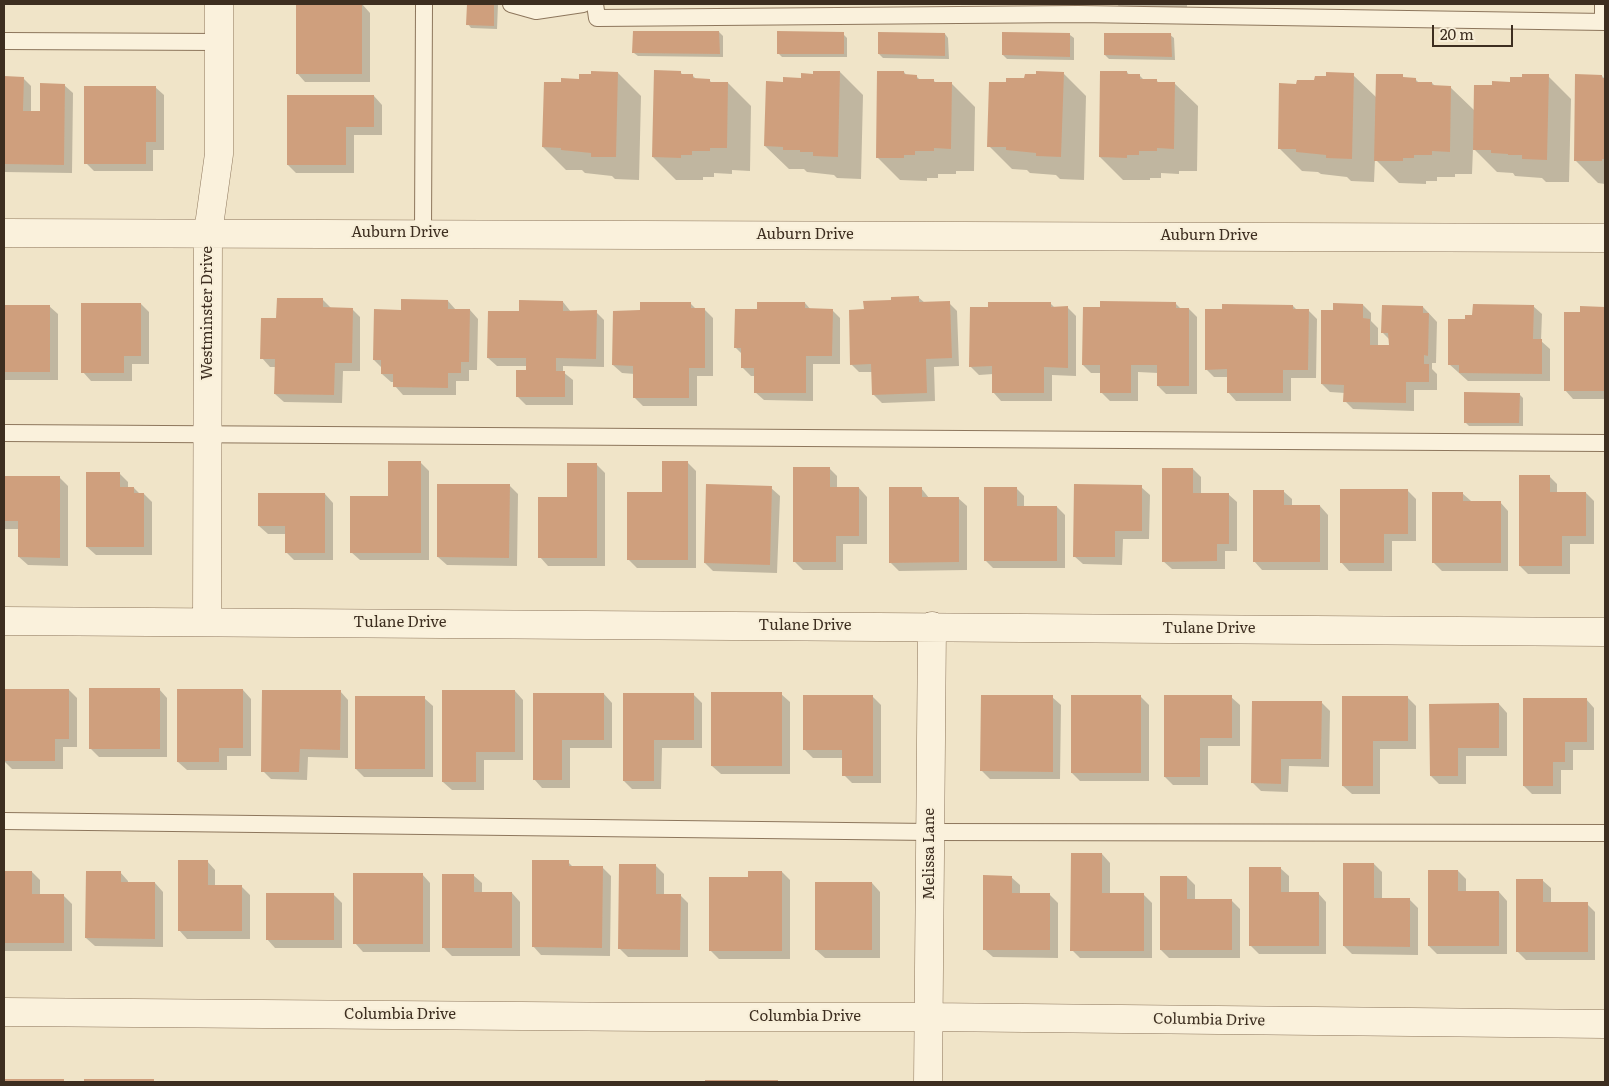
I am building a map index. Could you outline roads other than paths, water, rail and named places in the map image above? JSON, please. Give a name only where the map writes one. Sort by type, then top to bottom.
[{"type":"street","name":"Westminster Drive","points":[[207,622],[208,232],[218,154],[219,4]]},
{"type":"street","name":"Auburn Drive","points":[[4,233],[208,232],[1605,238]]},
{"type":"street","name":"Tulane Drive","points":[[4,621],[1605,632]]},
{"type":"street","name":"Melissa Lane","points":[[928,1082],[932,626]]},
{"type":"street","name":"Columbia Drive","points":[[4,1012],[641,1017],[928,1017],[1605,1024]]},
{"type":"lane","points":[[423,233],[424,4]]},
{"type":"lane","points":[[511,4],[536,11],[582,4]]},
{"type":"lane","points":[[595,4],[597,18],[1078,9],[1227,10],[1604,22],[1603,4]]},
{"type":"lane","points":[[4,41],[219,42]]},
{"type":"lane","points":[[4,433],[1605,443]]},
{"type":"lane","points":[[4,821],[930,832],[1605,833]]}]
